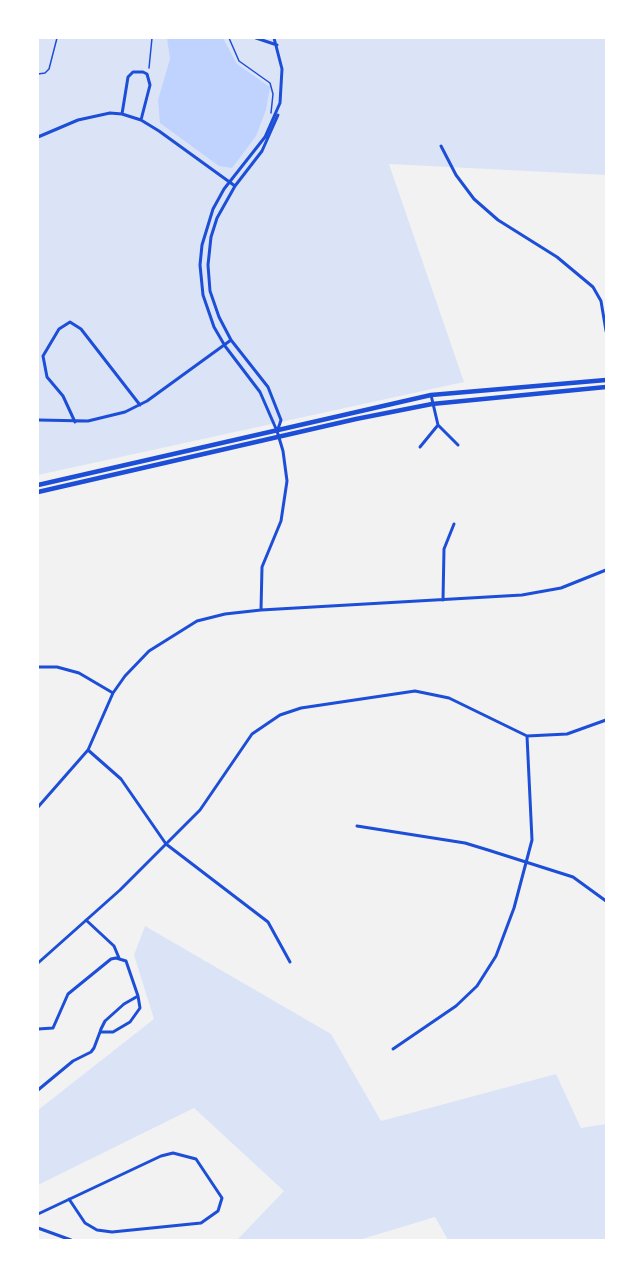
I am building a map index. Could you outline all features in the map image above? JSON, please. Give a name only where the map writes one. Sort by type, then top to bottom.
[{"type":"main road","points":[[38,492],[431,395],[606,380]]},
{"type":"main road","points":[[38,485],[278,433],[432,404],[606,387]]},
{"type":"street","points":[[256,38],[277,45]]},
{"type":"street","points":[[274,38],[282,69],[280,104],[270,137],[235,186],[213,228],[208,265],[213,301],[231,340],[268,387],[281,420],[278,433]]},
{"type":"street","points":[[122,114],[128,77],[134,72],[142,72],[147,74],[150,85],[141,120]]},
{"type":"street","points":[[261,610],[262,567],[281,521],[287,481],[278,433],[256,384],[225,346],[206,306],[200,265],[207,227],[229,182],[265,137],[280,104]]},
{"type":"street","points":[[38,137],[78,120],[110,113],[122,114],[141,120],[235,186]]},
{"type":"street","points":[[441,146],[456,176],[474,199],[498,219],[562,261],[593,287],[601,301],[606,331]]},
{"type":"street","points":[[75,422],[63,396],[47,377],[43,356],[59,328],[70,322],[81,329],[140,405]]},
{"type":"street","points":[[38,420],[75,422],[107,418],[140,405],[231,340]]},
{"type":"street","points":[[431,395],[438,425],[458,444]]},
{"type":"street","points":[[420,447],[438,425]]},
{"type":"street","points":[[443,600],[444,549],[454,524]]},
{"type":"street","points":[[38,807],[87,750],[113,693],[139,660],[173,633],[197,621],[225,614],[261,610],[536,593],[561,588],[606,570]]},
{"type":"street","points":[[38,667],[79,673],[113,693]]},
{"type":"street","points":[[38,963],[200,810],[252,734],[279,715],[301,708],[415,691],[449,698],[527,736],[567,734],[606,720]]},
{"type":"street","points":[[393,1049],[456,1006],[484,975],[496,956],[511,915],[524,861],[532,840],[527,736]]},
{"type":"street","points":[[87,750],[121,779],[166,844],[268,922],[290,962]]},
{"type":"street","points":[[357,826],[465,843],[573,877],[606,901]]},
{"type":"street","points":[[86,920],[114,946],[119,958],[128,965],[140,1008],[130,1022],[113,1032],[100,1032]]},
{"type":"street","points":[[38,1029],[53,1028],[73,989],[111,959],[119,958]]},
{"type":"street","points":[[38,1090],[73,1061],[91,1052],[112,1013],[138,996]]},
{"type":"street","points":[[38,1214],[69,1199],[161,1156],[173,1153],[196,1159],[222,1198],[218,1211],[201,1223],[112,1232],[97,1230],[85,1223],[69,1199]]},
{"type":"street","points":[[38,1228],[70,1240]]},
{"type":"path","points":[[38,74],[45,73],[49,69],[57,38]]},
{"type":"path","points":[[149,68],[152,38]]},
{"type":"path","points":[[229,38],[238,59],[270,83],[273,100],[269,119]]},
{"type":"shaded area","points":[[38,38],[606,38],[606,175],[389,164],[464,382],[38,475]]},
{"type":"shaded area","points":[[145,926],[331,1034],[381,1121],[556,1074],[581,1128],[606,1124],[606,1240],[448,1240],[435,1217],[359,1240],[237,1240],[284,1191],[194,1108],[38,1185],[38,1110],[154,1019],[134,955]]},
{"type":"water","points":[[167,38],[223,38],[237,64],[270,87],[266,110],[256,136],[232,168],[219,166],[160,123],[158,100],[170,59]]}]
